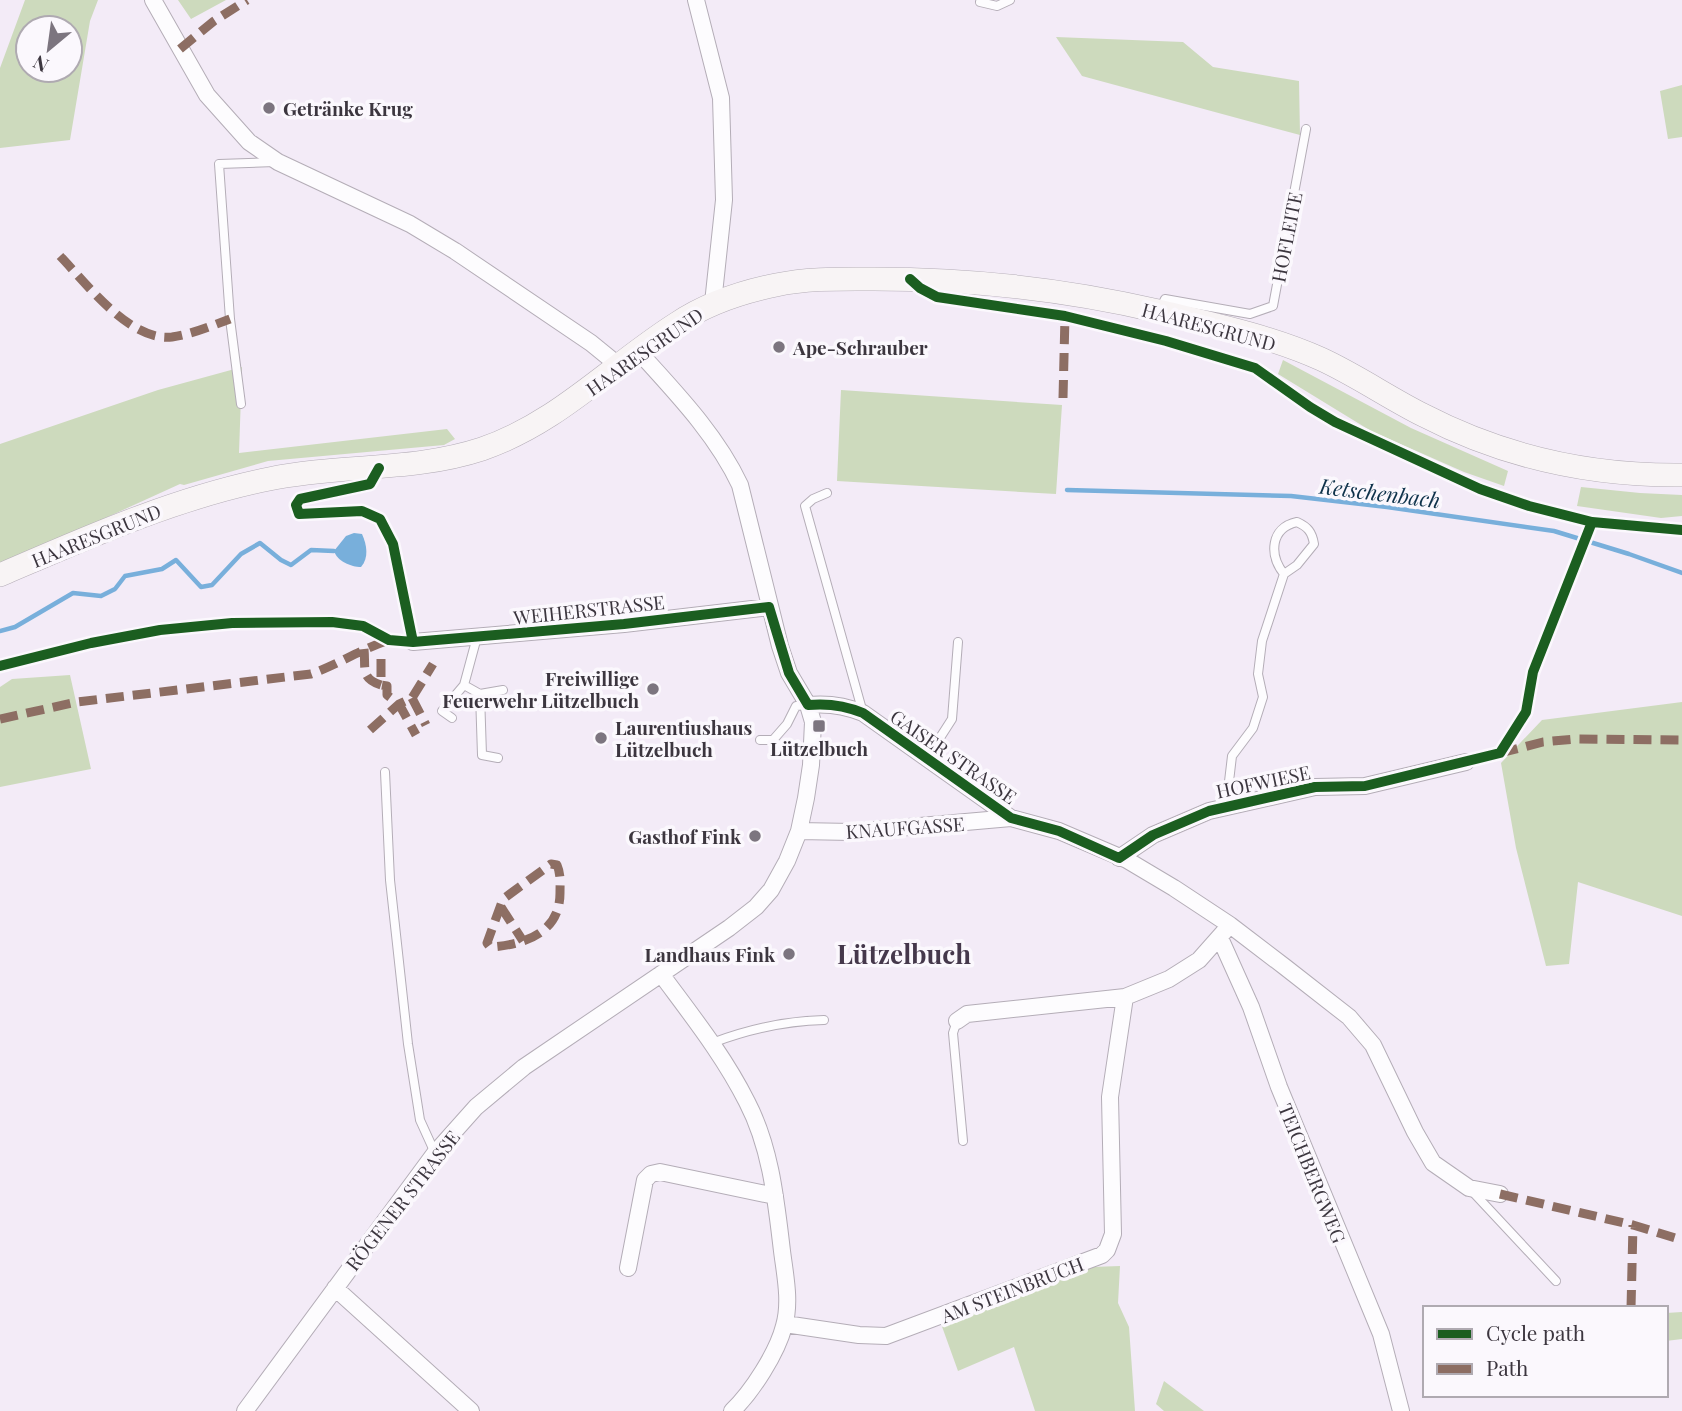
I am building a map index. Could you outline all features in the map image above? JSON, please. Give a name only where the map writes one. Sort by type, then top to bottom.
[{"type":"street","points":[[153,0],[207,95],[249,142],[278,162],[410,224],[455,251],[591,343],[618,365]]},
{"type":"street","points":[[696,0],[721,98],[724,200],[713,303]]},
{"type":"street","name":"HAARESGRUND","points":[[0,575],[158,509],[213,492],[273,478],[438,461],[481,449],[516,435],[557,411],[677,323],[713,303],[776,285],[833,279],[910,279],[1003,284],[1056,290],[1159,311],[1251,335],[1324,360],[1457,432],[1523,456],[1573,468],[1643,475],[1682,475]]},
{"type":"street","points":[[638,351],[703,426],[740,485],[769,607],[789,673],[808,705]]},
{"type":"street","name":"WEIHERSTRASSE","points":[[413,642],[624,624],[769,607]]},
{"type":"street","name":"GAISER STRASSE","points":[[808,705],[828,703],[863,713],[1011,818],[1059,831],[1119,858],[1174,888],[1225,931],[1349,1017],[1373,1045],[1433,1163],[1469,1188],[1500,1194]]},
{"type":"street","name":"RÖGENER STRASSE","points":[[245,1411],[435,1153],[476,1107],[524,1067],[729,928],[757,907],[771,890],[799,831],[811,765],[813,722],[808,705]]},
{"type":"street","name":"HOFWIESE","points":[[1119,858],[1153,835],[1209,811],[1315,787],[1365,786],[1466,762]]},
{"type":"street","name":"KNAUFGASSE","points":[[799,831],[852,832],[1011,818]]},
{"type":"street","points":[[957,1021],[967,1014],[1125,997],[1169,979],[1199,960],[1225,931]]},
{"type":"street","name":"TEICHBERGWEG","points":[[1225,931],[1279,1087],[1381,1334],[1401,1411]]},
{"type":"street","points":[[661,974],[729,1067],[749,1105],[765,1148],[775,1196],[787,1297],[785,1324],[774,1351],[732,1411]]},
{"type":"street","name":"AM STEINBRUCH","points":[[785,1324],[859,1335],[886,1336],[1102,1255],[1107,1250],[1113,1234],[1110,1097],[1125,997]]},
{"type":"street","points":[[628,1268],[645,1180],[651,1174],[660,1172],[775,1196]]},
{"type":"street","points":[[335,1288],[471,1411]]},
{"type":"lane","points":[[980,2],[997,6],[1010,0]]},
{"type":"lane","name":"HOFLEITE","points":[[1159,311],[1165,299],[1250,314],[1273,306],[1306,129]]},
{"type":"lane","points":[[241,404],[230,319],[219,164],[278,162]]},
{"type":"lane","points":[[827,493],[804,506],[863,713]]},
{"type":"lane","points":[[1226,807],[1233,756],[1253,727],[1263,697],[1258,674],[1262,641],[1284,574],[1297,565],[1314,544],[1307,527],[1297,522],[1288,524],[1277,534],[1274,541],[1274,555],[1284,574]]},
{"type":"lane","points":[[452,718],[442,711],[464,685],[477,637]]},
{"type":"lane","points":[[927,758],[952,719],[958,642]]},
{"type":"lane","points":[[464,685],[480,694],[503,690]]},
{"type":"lane","points":[[480,694],[482,755],[498,758]]},
{"type":"lane","points":[[760,740],[774,740],[787,724],[796,706],[808,705]]},
{"type":"lane","points":[[385,772],[390,880],[408,1044],[420,1120],[435,1153]]},
{"type":"lane","points":[[712,1043],[776,1023],[824,1020]]},
{"type":"lane","points":[[957,1021],[953,1033],[963,1141]]},
{"type":"lane","points":[[1469,1188],[1556,1281]]},
{"type":"green space","points":[[25,0],[98,0],[90,21],[84,57],[84,14],[20,14]]},
{"type":"green space","points":[[178,0],[226,0],[191,19]]},
{"type":"green space","points":[[14,30],[14,84],[79,84],[70,140],[0,148],[0,68]]},
{"type":"green space","points":[[1056,37],[1183,42],[1213,67],[1299,81],[1300,135],[1082,76]]},
{"type":"green space","points":[[1682,85],[1682,137],[1668,139],[1660,91]]},
{"type":"green space","points":[[1283,360],[1411,428],[1508,471],[1504,486],[1464,472],[1371,431],[1278,374]]},
{"type":"green space","points":[[242,367],[239,453],[447,429],[455,439],[444,445],[268,461],[180,484],[0,566],[0,444],[158,390]]},
{"type":"green space","points":[[841,390],[1062,405],[1056,494],[837,481]]},
{"type":"green space","points":[[1581,487],[1682,495],[1682,516],[1661,518],[1577,506]]},
{"type":"green space","points":[[70,675],[91,769],[0,787],[0,687],[12,679]]},
{"type":"green space","points":[[1682,702],[1682,916],[1578,882],[1569,964],[1546,966],[1516,848],[1501,763],[1542,720]]},
{"type":"green space","points":[[1120,1266],[1118,1303],[1129,1327],[1135,1411],[1035,1411],[1014,1347],[958,1371],[940,1321],[1092,1267]]},
{"type":"green space","points":[[1682,1312],[1682,1339],[1668,1341],[1668,1313]]},
{"type":"green space","points":[[1164,1381],[1204,1411],[1164,1411],[1156,1404]]},
{"type":"water","points":[[362,534],[366,547],[365,560],[361,567],[345,563],[334,551],[346,536]]},
{"type":"waterway","name":"Ketschenbach","points":[[1067,490],[1291,496],[1387,507],[1554,531],[1682,573]]},
{"type":"waterway","points":[[0,631],[15,627],[73,593],[101,596],[115,589],[125,576],[162,569],[176,560],[201,587],[212,585],[241,554],[260,543],[291,565],[311,550],[334,551]]},
{"type":"marked path","points":[[180,49],[214,21],[247,0]]},
{"type":"marked path","points":[[60,256],[110,309],[140,330],[156,336],[172,337],[194,332],[230,319]]},
{"type":"marked path","points":[[1063,398],[1065,316]]},
{"type":"marked path","points":[[0,719],[77,702],[311,674],[389,640]]},
{"type":"marked path","points":[[364,649],[367,676],[381,685]]},
{"type":"marked path","points":[[381,659],[381,685],[387,686],[387,695],[399,704],[416,735]]},
{"type":"marked path","points":[[370,730],[399,704],[412,698],[433,664]]},
{"type":"marked path","points":[[412,698],[426,725]]},
{"type":"marked path","points":[[1500,753],[1543,742],[1575,739],[1682,740]]},
{"type":"marked path","points":[[551,864],[557,865],[560,879],[558,907],[554,918],[547,927],[527,940],[490,947],[487,943],[503,899],[551,864]]},
{"type":"marked path","points":[[501,907],[523,941]]},
{"type":"marked path","points":[[1500,1194],[1633,1225],[1682,1240]]},
{"type":"marked path","points":[[1631,1306],[1633,1225]]},
{"type":"cycle path","points":[[910,279],[937,297],[1065,316],[1166,341],[1255,368],[1335,422],[1480,489],[1529,506],[1592,522],[1682,530]]},
{"type":"cycle path","points":[[379,468],[370,484],[300,499],[296,505],[299,514],[362,511],[380,519],[393,544],[413,642]]},
{"type":"cycle path","points":[[0,666],[91,643],[160,630],[232,623],[332,622],[363,626],[389,640],[413,642],[624,624],[769,607],[789,673],[808,705],[836,705],[863,713],[1011,818],[1059,831],[1119,858],[1153,835],[1209,811],[1315,787],[1365,786],[1500,753],[1526,712],[1533,672],[1592,522]]},
{"type":"place","name":"Getränke Krug","points":[[269,108]]},
{"type":"place","name":"Ape-Schrauber","points":[[779,347]]},
{"type":"place","name":"Freiwillige Feuerwehr Lützelbuch","points":[[653,689]]},
{"type":"place","name":"Lützelbuch","points":[[819,726]]},
{"type":"place","name":"Laurentiushaus Lützelbuch","points":[[601,738]]},
{"type":"place","name":"Gasthof Fink","points":[[755,836]]},
{"type":"place","name":"Landhaus Fink","points":[[789,954]]},
{"type":"district","name":"Lützelbuch","points":[[904,953]]}]
